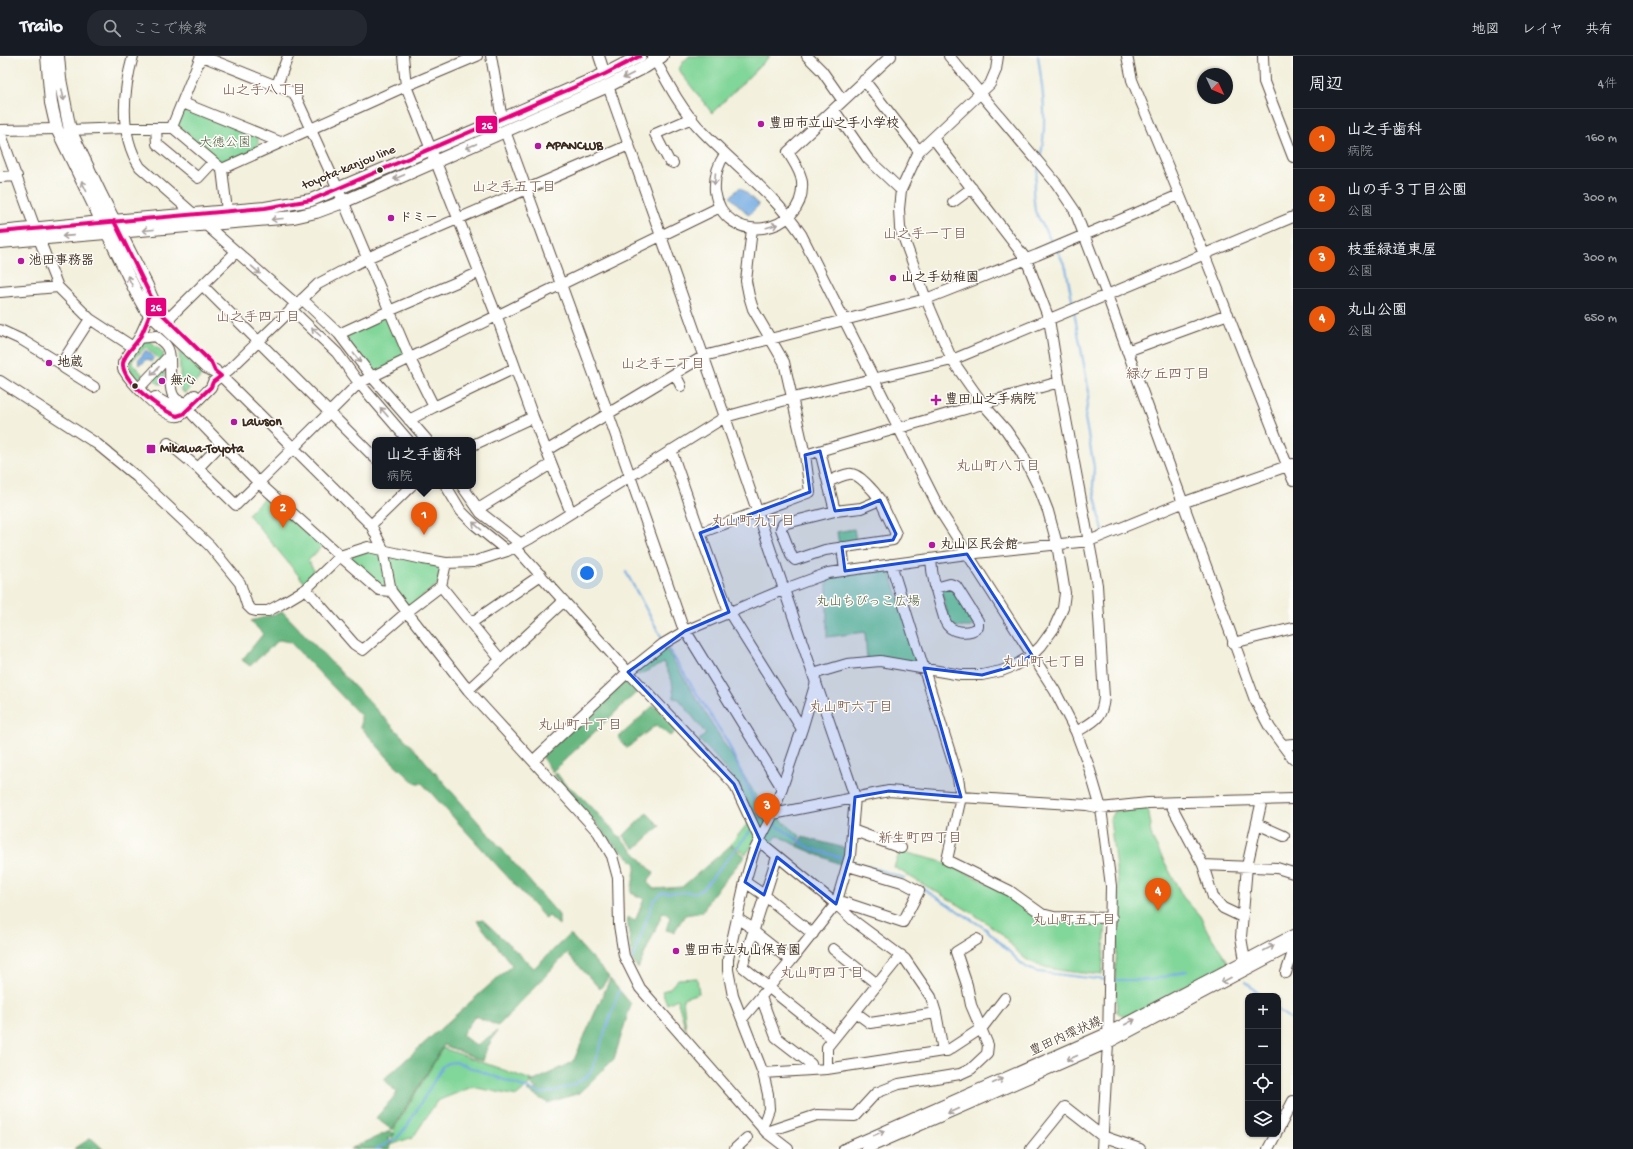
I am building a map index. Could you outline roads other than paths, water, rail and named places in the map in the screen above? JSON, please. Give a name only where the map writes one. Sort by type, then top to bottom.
[{"type":"main road","points":[[47,56],[51,103],[57,129],[137,294],[150,314],[206,368],[220,375]]},
{"type":"main road","points":[[58,56],[60,80],[70,130],[147,286],[153,302],[157,309],[211,362],[220,375]]},
{"type":"main road","name":"toyota-kanjou line","points":[[0,232],[37,234],[107,233],[206,226],[294,217],[316,212],[343,202],[505,132],[606,80],[640,56]]},
{"type":"main road","name":"toyota-kanjou line","points":[[0,242],[101,222],[289,205],[311,200],[502,119],[606,80],[657,58]]},
{"type":"street","points":[[133,56],[126,92],[125,128],[135,159],[140,167],[296,304],[339,334],[372,377],[424,437]]},
{"type":"street","points":[[172,127],[201,56],[294,93],[338,189],[410,359],[434,407]]},
{"type":"street","points":[[277,85],[288,56]]},
{"type":"street","points":[[403,56],[406,86],[459,219],[478,273],[497,317],[533,417],[571,513]]},
{"type":"street","points":[[222,169],[406,86],[477,56]]},
{"type":"street","points":[[491,56],[502,119]]},
{"type":"street","points":[[599,56],[606,80],[785,590],[855,797],[849,862],[836,904],[791,961],[742,1019]]},
{"type":"street","points":[[807,56],[822,71],[843,101]]},
{"type":"street","points":[[725,154],[717,167],[715,179],[716,194],[720,207],[732,221],[752,229],[766,228],[778,224],[789,216],[798,203],[802,182],[796,166],[788,152],[891,56]]},
{"type":"street","points":[[949,56],[1064,192],[1075,211],[1255,700],[1262,716],[1288,744],[1293,759]]},
{"type":"street","points":[[815,678],[847,664],[869,661],[880,661],[961,675],[982,675],[1001,671],[1014,666],[1032,655],[1041,646],[1054,628],[1063,608],[1065,593],[1064,580],[1057,544],[1048,511],[1039,488],[1021,452],[1006,430],[983,404],[952,360],[926,299],[900,228],[899,209],[901,190],[919,151],[990,84],[998,56]]},
{"type":"street","points":[[1127,56],[1132,80],[1290,465],[1293,480]]},
{"type":"street","points":[[1263,56],[1264,82],[1293,157]]},
{"type":"street","points":[[657,58],[675,94],[702,131],[768,193],[789,216],[800,234],[874,378],[942,514],[1055,691],[1076,732],[1088,764],[1101,808],[1112,886],[1108,1038],[1102,1149]]},
{"type":"street","points":[[864,80],[919,151]]},
{"type":"street","points":[[183,103],[280,142]]},
{"type":"street","points":[[834,110],[868,160],[901,190]]},
{"type":"street","points":[[673,163],[669,161],[654,134],[692,118]]},
{"type":"street","points":[[70,130],[172,127]]},
{"type":"street","points":[[172,127],[222,169],[227,211]]},
{"type":"street","points":[[156,128],[157,144],[198,178],[213,162]]},
{"type":"street","points":[[57,129],[0,131],[37,234],[58,287],[90,319],[133,347]]},
{"type":"street","points":[[505,132],[631,476],[685,630],[782,788]]},
{"type":"street","points":[[933,138],[1026,259],[1049,318],[1059,382],[1090,541],[1097,586],[1104,697],[1103,709],[1100,716],[1076,732]]},
{"type":"street","points":[[139,338],[156,336],[167,346],[171,392],[178,402],[187,402],[208,382],[220,375],[258,342],[318,284],[367,258],[629,145]]},
{"type":"street","points":[[0,177],[17,176]]},
{"type":"street","points":[[953,202],[972,188]]},
{"type":"street","points":[[546,451],[704,356],[926,299],[1179,195]]},
{"type":"street","points":[[168,443],[198,468],[236,505],[295,449],[359,383],[561,286],[720,207]]},
{"type":"street","points":[[0,381],[97,444],[137,477],[214,551],[240,583],[247,605],[252,610],[262,612],[268,611],[306,589],[340,556],[368,547],[446,563],[473,562],[514,547],[725,417],[793,398],[952,360],[1049,318],[1293,217]]},
{"type":"street","points":[[700,533],[757,510],[810,492],[805,455],[784,362],[754,309],[746,281],[752,229]]},
{"type":"street","points":[[168,319],[236,252]]},
{"type":"street","points":[[339,334],[478,273]]},
{"type":"street","points":[[202,285],[372,455]]},
{"type":"street","points":[[0,292],[58,287]]},
{"type":"street","points":[[296,304],[359,383],[405,437]]},
{"type":"street","points":[[150,314],[139,338],[123,363],[123,369],[137,384],[145,396],[173,416],[180,416],[191,411],[220,375]]},
{"type":"street","points":[[1127,351],[1228,314]]},
{"type":"street","points":[[60,362],[63,361],[90,319]]},
{"type":"street","points":[[0,330],[22,340],[60,362],[64,368],[94,388]]},
{"type":"street","points":[[137,384],[169,356]]},
{"type":"street","points":[[409,420],[515,368]]},
{"type":"street","points":[[675,374],[681,386]]},
{"type":"street","points":[[220,375],[371,525],[383,549],[391,590],[407,612],[468,690],[598,832],[612,856],[618,878],[619,925],[624,956],[640,988],[764,1130],[788,1149]]},
{"type":"street","points":[[805,455],[1059,382]]},
{"type":"street","points":[[191,411],[259,483],[340,556],[379,590],[391,590]]},
{"type":"street","points":[[476,444],[533,417]]},
{"type":"street","points":[[198,468],[221,444]]},
{"type":"street","points":[[671,450],[729,612],[802,729]]},
{"type":"street","points":[[820,451],[835,511]]},
{"type":"street","points":[[478,509],[551,464]]},
{"type":"street","points":[[533,761],[628,672],[663,644],[685,630],[828,573],[967,554],[1090,541],[1182,503],[1290,465]]},
{"type":"street","points":[[828,482],[849,474],[854,474],[859,477],[880,500],[896,534],[893,540],[825,550],[795,560],[792,557],[782,529],[783,524],[835,511],[861,508],[880,500]]},
{"type":"street","points":[[371,525],[405,489]]},
{"type":"street","points":[[448,489],[461,511],[474,524],[514,547]]},
{"type":"street","points":[[464,489],[481,513],[541,575],[628,672],[734,784],[760,840],[765,846],[836,904],[854,921],[905,959],[930,997],[936,1013],[943,1051]]},
{"type":"street","points":[[842,547],[845,571]]},
{"type":"street","points":[[931,559],[932,577],[935,588],[946,621],[950,628],[968,631],[978,627],[978,621],[956,586],[950,584],[935,588]]},
{"type":"street","points":[[306,589],[354,644],[363,650],[407,612],[441,586],[446,563]]},
{"type":"street","points":[[891,564],[958,778],[961,797],[948,860],[1010,891],[1042,914],[1054,917],[1112,918]]},
{"type":"street","points":[[471,623],[541,575]]},
{"type":"street","points":[[441,586],[500,659]]},
{"type":"street","points":[[468,690],[564,601]]},
{"type":"street","points":[[1233,643],[1293,628]]},
{"type":"street","points":[[764,1130],[769,1102],[763,1073],[733,996],[728,970],[728,959],[745,882],[754,851],[771,818],[782,788],[802,729],[815,678]]},
{"type":"street","points":[[771,818],[855,797],[890,791],[961,797],[1087,804],[1101,808],[1170,803],[1293,799]]},
{"type":"street","points":[[1245,961],[1241,936],[1247,866],[1262,800]]},
{"type":"street","points":[[1170,803],[1203,866],[1213,897],[1223,908],[1242,918]]},
{"type":"street","points":[[1257,824],[1284,836]]},
{"type":"street","points":[[852,830],[901,848]]},
{"type":"street","points":[[777,857],[743,967],[833,1039]]},
{"type":"street","points":[[836,904],[843,902],[903,922],[918,891],[902,882],[849,862]]},
{"type":"street","points":[[1203,866],[1277,868],[1293,873]]},
{"type":"street","points":[[745,882],[764,895],[813,934]]},
{"type":"street","points":[[738,919],[752,928],[753,931],[791,961]]},
{"type":"street","name":"豊田内環状線","points":[[844,1149],[1108,1038],[1293,935]]},
{"type":"street","points":[[764,1130],[817,1115],[855,1116],[876,1093],[899,1084],[960,1074],[971,1069],[986,1054],[988,1049],[982,1028],[971,1005],[967,985],[956,952],[977,939]]},
{"type":"street","points":[[833,949],[877,984]]},
{"type":"street","points":[[1286,973],[1292,949]]},
{"type":"street","name":"豊田内環状線","points":[[866,1149],[1108,1038],[1292,949]]},
{"type":"street","points":[[827,1068],[826,1047],[900,955]]},
{"type":"street","points":[[761,997],[776,1037],[811,1064]]},
{"type":"street","points":[[763,1073],[827,1068],[947,1051],[982,1028],[1005,998]]},
{"type":"street","points":[[855,1012],[870,1023],[936,1013]]},
{"type":"street","points":[[1281,1124],[1293,1102]]},
{"type":"street","points":[[1031,1149],[1065,1107],[1102,1136],[1140,1149]]},
{"type":"street","points":[[1268,1149],[1274,1137]]},
{"type":"street","points":[[735,1149],[747,1138]]},
{"type":"water","points":[[740,187],[759,205],[749,215],[730,197]]},
{"type":"water","points":[[146,350],[154,357],[151,362],[147,359],[139,365],[138,360]]},
{"type":"waterway","points":[[1038,56],[1044,108],[1044,133],[1040,159]]},
{"type":"waterway","points":[[1039,167],[1033,191],[1035,211],[1053,245]]},
{"type":"waterway","points":[[1057,250],[1066,268],[1073,305]]},
{"type":"waterway","points":[[1074,311],[1089,392],[1085,418],[1094,467],[1093,487],[1103,531]]},
{"type":"waterway","points":[[626,572],[663,640]]},
{"type":"waterway","points":[[666,645],[727,741],[761,817],[767,820]]},
{"type":"waterway","points":[[756,824],[761,817]]},
{"type":"waterway","points":[[773,823],[810,848],[845,859]]},
{"type":"waterway","points":[[632,959],[654,900],[662,893],[697,892],[702,890],[752,829]]},
{"type":"waterway","points":[[851,861],[904,878]]},
{"type":"waterway","points":[[922,888],[986,929],[1025,967],[1038,972],[1106,980]]},
{"type":"waterway","points":[[1113,980],[1151,980],[1187,971]]},
{"type":"waterway","points":[[1245,982],[1258,993]]},
{"type":"waterway","points":[[376,1149],[396,1139],[406,1128],[443,1066],[448,1063],[455,1062],[540,1093],[560,1090],[581,1080],[591,1072],[619,991]]},
{"type":"waterway","points":[[1281,1012],[1293,1021]]},
{"type":"place","name":"豊田市立山之手小学校","points":[[761,124]]},
{"type":"place","name":"APANCLUB","points":[[538,146]]},
{"type":"place","name":"ドミー","points":[[391,218]]},
{"type":"place","name":"池田事務器","points":[[21,261]]},
{"type":"place","name":"山之手幼稚園","points":[[893,278]]},
{"type":"place","name":"地蔵","points":[[49,363]]},
{"type":"place","name":"無心","points":[[162,381]]},
{"type":"place","name":"豊田山之手病院","points":[[936,400]]},
{"type":"place","name":"Lawson","points":[[234,422]]},
{"type":"place","name":"Mikawa-Toyota","points":[[151,449]]},
{"type":"place","name":"山の手３丁目公園","points":[[283,528]]},
{"type":"place","name":"山之手歯科","points":[[424,535]]},
{"type":"place","name":"丸山区民会館","points":[[932,545]]},
{"type":"place","name":"枝垂緑道東屋","points":[[767,826]]},
{"type":"place","name":"丸山公園","points":[[1158,911]]},
{"type":"place","name":"豊田市立丸山保育園","points":[[676,951]]},
{"type":"district","name":"山之手八丁目","points":[[264,91]]},
{"type":"district","name":"山之手五丁目","points":[[514,188]]},
{"type":"district","name":"山之手一丁目","points":[[925,235]]},
{"type":"district","name":"山之手四丁目","points":[[258,318]]},
{"type":"district","name":"山之手二丁目","points":[[663,365]]},
{"type":"district","name":"緑ケ丘四丁目","points":[[1168,375]]},
{"type":"district","name":"丸山町八丁目","points":[[998,467]]},
{"type":"district","name":"丸山町九丁目","points":[[753,522]]},
{"type":"district","name":"丸山町七丁目","points":[[1044,663]]},
{"type":"district","name":"丸山町六丁目","points":[[851,708]]},
{"type":"district","name":"丸山町十丁目","points":[[580,726]]},
{"type":"district","name":"新生町四丁目","points":[[920,839]]},
{"type":"district","name":"丸山町五丁目","points":[[1074,921]]},
{"type":"district","name":"丸山町四丁目","points":[[822,974]]},
{"type":"park label","name":"大徳公園","points":[[225,143]]},
{"type":"park label","name":"丸山ちびっこ広場","points":[[868,602]]}]
